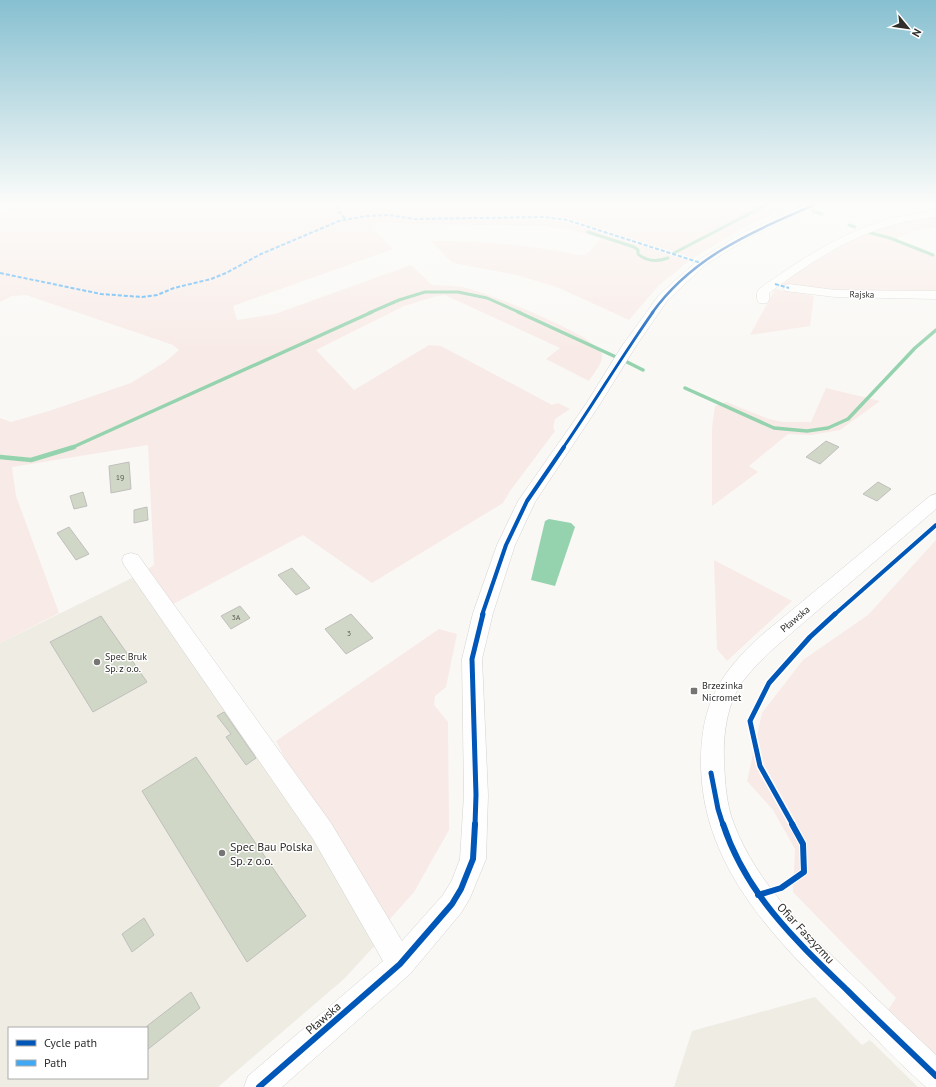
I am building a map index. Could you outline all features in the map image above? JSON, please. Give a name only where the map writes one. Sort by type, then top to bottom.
[{"type":"street","name":"Pławska","points":[[259,1087],[400,964],[452,904],[461,889],[473,859],[476,795],[472,659],[483,613],[506,546],[527,501],[663,298],[701,263],[713,256]]},
{"type":"street","points":[[763,300],[764,292],[789,273],[816,256]]},
{"type":"street","name":"Rajska","points":[[789,288],[806,292],[834,294],[920,293],[936,295]]},
{"type":"street","name":"Pławska","points":[[711,773],[716,714],[732,678],[748,659],[936,500]]},
{"type":"street","points":[[131,560],[322,831],[400,964]]},
{"type":"street","name":"Ofiar Faszyzmu","points":[[711,773],[718,809],[731,848],[758,895],[799,944],[936,1076]]},
{"type":"shaded area","points":[[0,256],[374,256],[233,306],[237,320],[275,314],[411,265],[432,285],[462,287],[478,291],[562,326],[582,336],[596,346],[602,354],[602,357],[600,364],[589,381],[546,359],[560,348],[445,295],[404,306],[316,350],[354,390],[429,345],[441,346],[552,405],[558,403],[570,409],[555,419],[553,428],[555,431],[510,491],[503,503],[372,583],[303,535],[173,604],[145,571],[154,565],[148,445],[12,467],[16,496],[59,613],[0,643],[0,418],[11,422],[52,410],[131,383],[165,362],[179,350],[173,345],[26,295],[12,296],[0,302]]},
{"type":"shaded area","points":[[446,256],[673,256],[689,261],[658,286],[629,320],[557,287],[516,275],[453,263]]},
{"type":"shaded area","points":[[686,256],[697,256],[693,258]]},
{"type":"shaded area","points":[[825,256],[936,256],[936,294],[806,290],[782,284]]},
{"type":"shaded area","points":[[775,289],[814,296],[810,326],[750,335]]},
{"type":"shaded area","points":[[826,388],[880,401],[840,430],[811,435],[788,434],[749,466],[758,472],[712,506],[712,428],[715,406],[726,402],[769,419],[783,422],[811,422]]},
{"type":"shaded area","points":[[549,519],[571,523],[575,527],[555,586],[531,580],[545,521]]},
{"type":"shaded area","points":[[936,540],[936,1056],[888,1010],[896,998],[793,892],[795,849],[773,810],[747,781],[762,713],[803,660],[868,615]]},
{"type":"shaded area","points":[[714,560],[792,601],[727,661],[717,649]]},
{"type":"shaded area","points":[[138,575],[322,831],[390,919],[380,940],[344,979],[218,1087],[0,1087],[0,643]]},
{"type":"shaded area","points":[[439,629],[457,634],[446,687],[435,696],[434,705],[448,722],[449,830],[414,892],[390,919],[322,831],[276,741]]},
{"type":"shaded area","points":[[815,997],[862,1045],[870,1040],[918,1087],[674,1087],[692,1031]]},
{"type":"building","points":[[826,441],[839,447],[820,464],[806,457]]},
{"type":"building","points":[[129,462],[131,489],[111,493],[109,466]]},
{"type":"building","points":[[878,482],[891,489],[877,501],[863,494]]},
{"type":"building","points":[[83,492],[87,506],[74,509],[70,496]]},
{"type":"building","points":[[147,507],[148,520],[134,523],[134,510]]},
{"type":"building","points":[[69,527],[89,554],[76,560],[57,533]]},
{"type":"building","points":[[292,568],[310,588],[296,595],[278,575]]},
{"type":"building","points":[[240,606],[250,618],[231,629],[221,616]]},
{"type":"building","points":[[351,614],[373,638],[346,654],[325,629]]},
{"type":"building","name":"Spec Bruk Sp. z o.o.","points":[[101,616],[147,682],[93,712],[50,642]]},
{"type":"building","points":[[224,712],[256,758],[246,765],[226,737],[231,734],[217,716]]},
{"type":"building","name":"Spec Bau Polska Sp. z o.o.","points":[[196,757],[306,916],[247,962],[142,791]]},
{"type":"building","points":[[144,918],[154,935],[132,952],[122,934]]},
{"type":"building","points":[[191,992],[200,1008],[148,1049],[147,1026]]},
{"type":"waterway","points":[[640,256],[645,259],[656,261],[668,258]]},
{"type":"waterway","points":[[369,313],[399,300],[425,292],[458,292],[487,298],[521,313]]},
{"type":"waterway","points":[[72,448],[372,312]]},
{"type":"waterway","points":[[518,312],[616,357]]},
{"type":"waterway","points":[[685,388],[774,428],[807,431],[828,428],[848,419],[915,348],[936,330]]},
{"type":"waterway","points":[[627,362],[643,370]]},
{"type":"waterway","points":[[0,457],[31,460],[72,448]]},
{"type":"marked path","points":[[0,273],[101,294],[142,297],[157,295],[174,288],[211,279],[226,273],[258,256]]},
{"type":"marked path","points":[[678,256],[701,263]]},
{"type":"marked path","points":[[775,284],[789,288]]},
{"type":"cycle path","points":[[259,1087],[400,964],[452,904],[461,889],[473,859],[476,795],[472,659],[483,613],[506,545],[527,501],[593,404],[629,346],[663,298],[701,263],[713,256]]},
{"type":"cycle path","points":[[758,895],[781,888],[804,872],[803,844],[760,766],[750,721],[769,683],[810,637],[936,525]]},
{"type":"cycle path","points":[[711,773],[718,809],[731,848],[758,895],[799,944],[936,1076]]},
{"type":"place","name":"Spec Bruk Sp. z o.o.","points":[[97,662]]},
{"type":"place","name":"Brzezinka Nicromet","points":[[694,691]]},
{"type":"place","name":"Spec Bau Polska Sp. z o.o.","points":[[222,853]]}]
